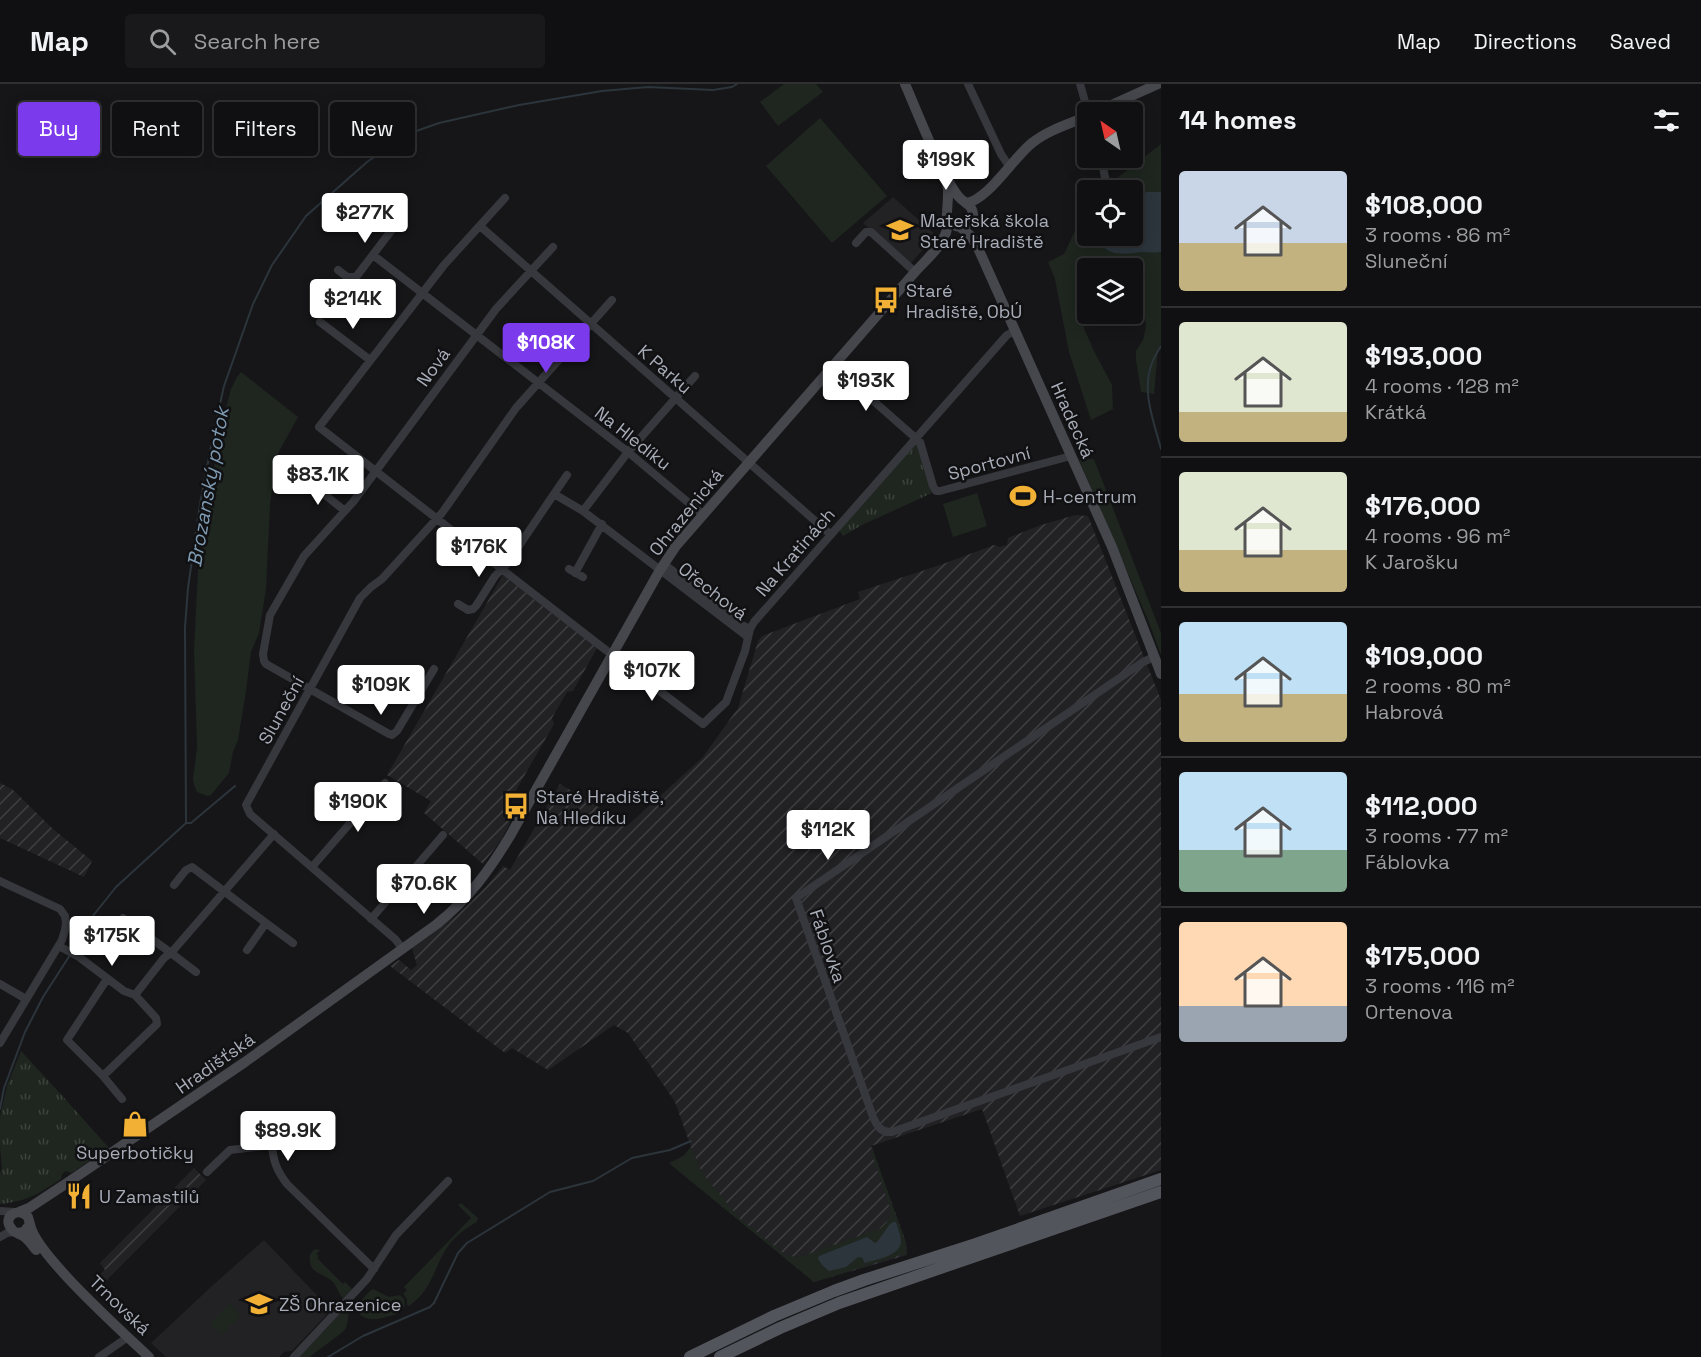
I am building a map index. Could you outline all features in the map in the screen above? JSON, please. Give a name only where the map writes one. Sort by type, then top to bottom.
[{"type":"main road","points":[[690,1357],[774,1316],[844,1287],[976,1244],[1161,1179]]},
{"type":"main road","points":[[720,1357],[839,1303],[1161,1192]]},
{"type":"street","points":[[905,84],[943,170],[958,197],[971,208],[972,217]]},
{"type":"street","points":[[968,84],[1009,166]]},
{"type":"street","points":[[1080,84],[1085,102]]},
{"type":"street","points":[[1118,102],[1158,84]]},
{"type":"street","points":[[989,189],[974,201],[954,202],[950,205],[947,214],[950,223],[958,227],[968,224],[989,189],[1025,149],[1041,137],[1077,119]]},
{"type":"street","name":"Ohrazenická","points":[[938,245],[947,231],[949,189],[943,170]]},
{"type":"street","points":[[320,322],[370,360],[444,265],[505,198]]},
{"type":"street","name":"Hradecká","points":[[972,217],[973,232],[978,248],[1112,547],[1161,675]]},
{"type":"street","name":"K Parku","points":[[480,226],[830,534]]},
{"type":"street","points":[[338,270],[347,277],[356,277],[394,227]]},
{"type":"street","name":"Ohrazenická","points":[[403,949],[463,902],[483,877],[510,836],[662,567],[682,537],[938,245],[958,227]]},
{"type":"street","name":"Hradecká","points":[[958,227],[969,234],[978,248]]},
{"type":"street","points":[[856,243],[864,233],[869,232],[915,272]]},
{"type":"street","name":"Nová","points":[[309,690],[264,661],[263,654],[269,620],[274,607],[303,556],[345,511],[496,309],[553,247]]},
{"type":"street","name":"Na Hledíku","points":[[373,255],[537,384],[628,452],[702,514]]},
{"type":"street","name":"Sluneční","points":[[403,949],[250,814],[246,805],[360,598],[371,586],[382,579],[437,519],[516,408],[612,300]]},
{"type":"street","name":"Na Kratinách","points":[[370,360],[319,427],[703,724],[726,702],[754,622],[1007,335],[1015,331]]},
{"type":"street","points":[[834,366],[916,438]]},
{"type":"street","points":[[583,511],[628,452],[695,376]]},
{"type":"street","name":"Sportovní","points":[[916,438],[922,445],[933,486],[938,491],[1071,456]]},
{"type":"street","points":[[458,604],[468,610],[473,609],[567,475]]},
{"type":"street","points":[[308,481],[345,511]]},
{"type":"street","name":"Ořechová","points":[[554,494],[602,524],[740,624],[749,633]]},
{"type":"street","points":[[583,578],[572,571],[602,524]]},
{"type":"street","name":"Fáblovka","points":[[1154,657],[1143,662],[796,898],[873,1117],[884,1131],[892,1132],[1161,1037]]},
{"type":"street","points":[[309,690],[392,735],[397,732],[435,669]]},
{"type":"street","points":[[312,867],[385,783]]},
{"type":"street","points":[[135,995],[164,958],[171,954],[274,834]]},
{"type":"street","points":[[371,919],[443,835]]},
{"type":"street","points":[[174,885],[186,870],[190,867],[195,869],[293,942]]},
{"type":"street","points":[[0,881],[57,908],[65,916],[63,948],[26,999],[0,1043]]},
{"type":"street","points":[[123,918],[196,972]]},
{"type":"street","points":[[247,950],[267,923]]},
{"type":"street","points":[[63,948],[79,957],[124,991],[135,995],[156,1018],[157,1024],[103,1076]]},
{"type":"street","name":"Hradišťská","points":[[18,1212],[29,1208],[236,1069],[403,949]]},
{"type":"street","points":[[107,979],[67,1040],[122,1099]]},
{"type":"street","points":[[0,984],[26,999]]},
{"type":"street","points":[[207,1172],[230,1150],[272,1145],[290,1140]]},
{"type":"street","points":[[272,1145],[274,1164],[287,1184],[374,1269]]},
{"type":"street","points":[[294,1357],[374,1269],[396,1235],[448,1181]]},
{"type":"street","name":"Hradišťská","points":[[30,1223],[42,1202],[67,1183]]},
{"type":"street","points":[[0,1211],[26,1214],[30,1223],[24,1232],[8,1226]]},
{"type":"street","points":[[0,1237],[8,1233],[11,1215],[18,1212]]},
{"type":"street","name":"Trnovská","points":[[30,1223],[33,1234],[67,1278]]},
{"type":"street","name":"Trnovská","points":[[8,1226],[27,1238],[42,1256],[149,1357]]},
{"type":"street","points":[[100,1356],[128,1337]]},
{"type":"shaded area","points":[[1161,192],[1161,252],[1122,254],[1105,248],[1104,246],[1143,246],[1143,193]]},
{"type":"shaded area","name":"Mateřská škola Staré Hradiště","points":[[893,197],[936,235],[912,262],[908,263],[863,223]]},
{"type":"shaded area","points":[[1075,515],[1088,516],[1161,700],[1161,1170],[1020,1216],[982,1109],[871,1146],[906,1242],[907,1255],[814,1282],[669,1163],[684,1156],[691,1147],[675,1102],[628,1033],[614,1025],[548,1070],[512,1048],[505,1053],[390,966],[399,960],[411,970],[417,965],[412,948],[456,916],[486,887],[503,866],[510,870],[560,784],[628,825],[703,757],[738,708],[758,641],[762,636],[860,599],[858,592],[994,545],[999,547],[1007,545],[1008,538]]},
{"type":"shaded area","points":[[503,575],[597,648],[573,691],[567,692],[552,718],[554,724],[507,806],[513,810],[509,817],[510,823],[501,840],[483,864],[424,813],[431,801],[387,775]]},
{"type":"shaded area","points":[[0,783],[12,789],[53,829],[92,861],[84,877],[0,838]]},
{"type":"shaded area","points":[[194,1168],[206,1180],[97,1290],[91,1284],[105,1270],[100,1263]]},
{"type":"shaded area","points":[[893,1222],[896,1222],[901,1242],[900,1247],[892,1254],[864,1263],[863,1258],[858,1257],[846,1267],[829,1271],[818,1259],[819,1256],[867,1237],[875,1243]]},
{"type":"shaded area","name":"ZŠ Ohrazenice","points":[[264,1240],[331,1310],[292,1351],[284,1352],[279,1357],[166,1357],[151,1343],[213,1285]]},
{"type":"green space","points":[[784,84],[816,84],[823,92],[778,126],[760,102]]},
{"type":"green space","points":[[820,118],[887,196],[832,243],[766,166]]},
{"type":"green space","points":[[1161,144],[1161,344],[1158,349],[1154,394],[1141,392],[1136,360],[1136,351],[1143,340],[1146,327],[1143,308],[1143,258],[1077,258],[1077,324],[1082,324],[1112,385],[1113,409],[1091,420],[1069,352],[1055,279],[1048,262],[1064,254],[1077,226],[1077,246],[1143,246],[1143,180],[1115,180],[1130,168],[1143,168],[1143,158]]},
{"type":"green space","points":[[241,372],[298,417],[276,457],[270,505],[266,589],[259,633],[251,652],[238,740],[229,773],[211,795],[207,796],[197,792],[193,779],[197,748],[194,651],[199,550],[223,419],[231,389]]},
{"type":"green space","points":[[919,442],[932,493],[843,536],[839,530]]},
{"type":"green space","points":[[1094,459],[1161,633],[1161,655],[1079,460]]},
{"type":"green space","points":[[977,493],[987,526],[953,537],[943,504]]},
{"type":"green space","points":[[21,1051],[109,1148],[71,1173],[66,1171],[62,1174],[61,1179],[39,1193],[26,1199],[0,1204],[2,1168],[0,1117],[7,1086]]},
{"type":"green space","points":[[691,1147],[702,1173],[740,1219],[788,1256],[800,1257],[881,1228],[886,1223],[890,1216],[890,1209],[871,1151],[872,1147],[905,1241],[907,1253],[814,1282],[669,1163],[684,1156]]},
{"type":"green space","points":[[461,1203],[478,1218],[477,1222],[461,1232],[451,1242],[424,1292],[409,1306],[407,1305],[407,1299],[403,1294],[407,1290],[404,1287],[471,1218],[458,1205]]},
{"type":"green space","points":[[315,1249],[320,1250],[316,1254],[319,1256],[317,1258],[343,1284],[345,1282],[352,1289],[343,1299],[333,1282],[313,1270],[310,1254]]},
{"type":"green space","points":[[373,1289],[389,1297],[400,1295],[405,1305],[394,1315],[379,1319],[365,1318],[354,1308]]},
{"type":"green space","points":[[230,1303],[241,1315],[221,1335],[210,1323]]},
{"type":"green space","points":[[344,1307],[349,1312],[347,1326],[344,1330],[310,1357],[299,1357],[339,1315]]},
{"type":"waterway","name":"Brozanský potok","points":[[0,1109],[4,1088],[25,1032],[88,922],[116,887],[186,823],[185,627],[200,504],[214,431],[224,386],[253,304],[272,265],[306,216],[367,162],[408,134],[439,123],[519,105],[602,91],[648,87],[713,90],[737,84]]},
{"type":"waterway","points":[[1161,346],[1152,363],[1148,384],[1150,406],[1161,449]]},
{"type":"waterway","points":[[186,823],[191,823],[235,786]]},
{"type":"waterway","points":[[328,1357],[363,1336],[430,1307],[458,1253],[467,1243],[550,1192],[593,1181],[632,1158],[670,1150],[691,1141]]},
{"type":"place","name":"Mateřská škola Staré Hradiště","points":[[900,230]]},
{"type":"place","name":"Staré Hradiště, ObÚ","points":[[886,300]]},
{"type":"place","name":"H-centrum","points":[[1023,496]]},
{"type":"place","name":"Staré Hradiště, Na Hledíku","points":[[516,806]]},
{"type":"place","name":"Superbotičky","points":[[135,1124]]},
{"type":"place","name":"U Zamastilů","points":[[79,1196]]},
{"type":"place","name":"ZŠ Ohrazenice","points":[[259,1304]]}]
